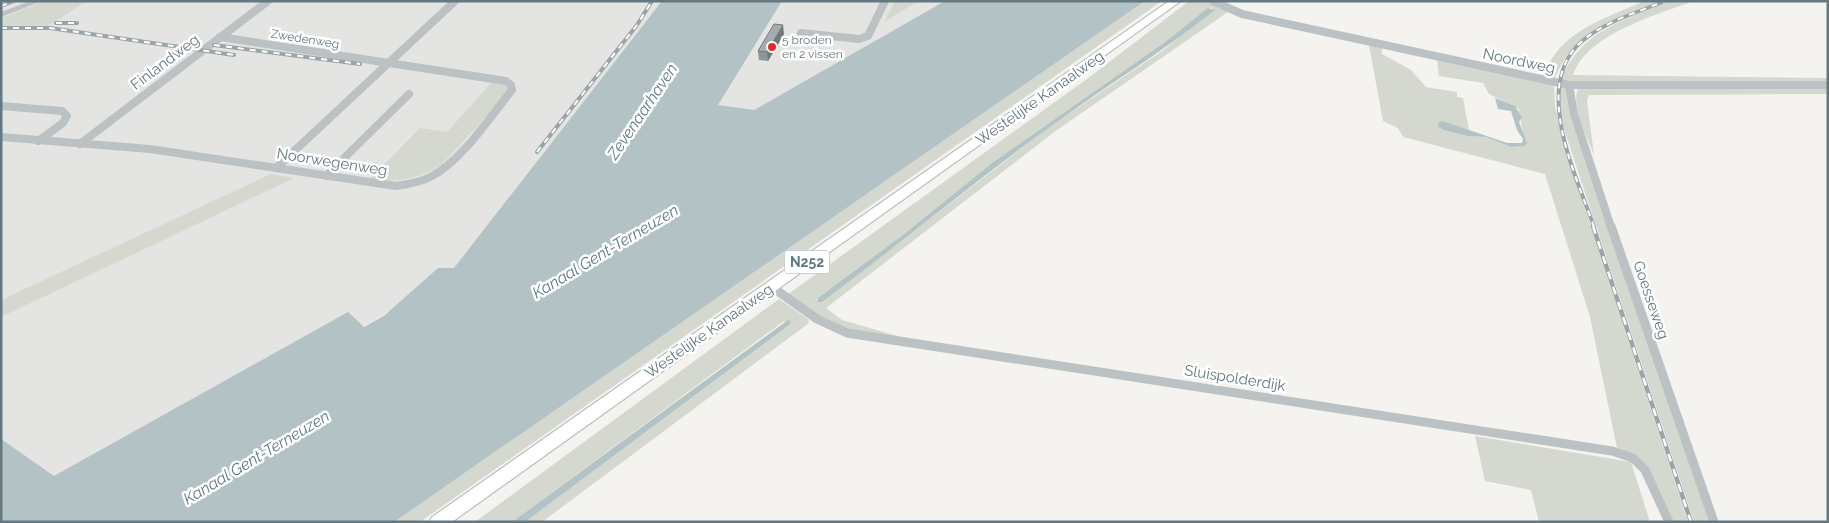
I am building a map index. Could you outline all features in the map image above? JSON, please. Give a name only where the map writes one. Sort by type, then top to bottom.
[{"type":"main road","name":"Westelijke Kanaalweg","points":[[438,522],[1176,1]]},
{"type":"street","points":[[1,15],[38,1]]},
{"type":"street","name":"Finlandweg","points":[[80,144],[268,1]]},
{"type":"street","points":[[276,168],[455,1]]},
{"type":"street","points":[[800,32],[859,39],[868,36],[885,1]]},
{"type":"street","name":"Noordweg","points":[[1213,1],[1242,14],[1570,85],[1828,85]]},
{"type":"street","name":"Zwedenweg","points":[[220,38],[387,64]]},
{"type":"street","name":"Noorwegenweg","points":[[1,137],[150,149],[390,186],[407,185],[433,176],[448,165],[512,90],[511,85],[506,81],[387,64]]},
{"type":"street","name":"Goesseweg","points":[[1570,85],[1574,114],[1592,173],[1714,522]]},
{"type":"street","points":[[326,176],[408,94]]},
{"type":"street","points":[[1,106],[62,111],[67,116],[63,123],[38,141]]},
{"type":"street","name":"Sluispolderdijk","points":[[772,287],[818,321],[847,333],[1624,454],[1633,458],[1645,470],[1669,522]]},
{"type":"shaded area","points":[[18,1],[950,1],[48,501],[1,469],[1,7]]},
{"type":"shaded area","points":[[45,1],[87,1],[46,27],[1,27],[1,18]]},
{"type":"shaded area","points":[[895,1],[918,1],[884,22]]},
{"type":"shaded area","points":[[1145,1],[1162,1],[420,522],[394,522]]},
{"type":"shaded area","points":[[1189,1],[1209,1],[1228,12],[1057,130],[826,308],[842,320],[911,340],[839,329],[787,295],[1091,76]],"holes":[[[1210,7],[1214,10],[1162,51],[1052,125],[822,302],[816,300],[904,234],[992,163],[1165,42]]]},
{"type":"shaded area","points":[[1645,1],[1659,1],[1625,14],[1596,29],[1571,50],[1554,81],[1543,79],[1559,49],[1571,38],[1598,21]]},
{"type":"shaded area","points":[[1671,1],[1694,1],[1643,20],[1607,37],[1592,48],[1581,61],[1573,75],[1828,78],[1828,85],[1560,82],[1579,50],[1605,29],[1620,21]]},
{"type":"shaded area","points":[[1369,45],[1382,48],[1382,54],[1411,70],[1426,87],[1457,92],[1457,97],[1463,98],[1469,130],[1443,121],[1438,124],[1443,130],[1467,136],[1486,137],[1511,147],[1525,146],[1519,109],[1489,94],[1483,83],[1439,76],[1437,60],[1554,84],[1555,106],[1565,148],[1688,522],[1673,522],[1641,460],[1617,448],[1590,317],[1545,174],[1403,137],[1398,128],[1383,121]]},
{"type":"shaded area","points":[[494,80],[509,85],[506,95],[442,164],[408,179],[370,179],[420,128],[447,132]]},
{"type":"shaded area","points":[[1559,85],[1566,88],[1711,522],[1694,522],[1563,126],[1559,107]]},
{"type":"shaded area","points":[[1828,87],[1828,94],[1589,95],[1587,101],[1594,155],[1578,113],[1576,96],[1578,88]]},
{"type":"shaded area","points":[[271,174],[294,178],[1,317],[1,300]]},
{"type":"shaded area","points":[[779,299],[808,319],[809,323],[542,522],[525,522],[789,325],[784,321],[512,522],[475,522]]},
{"type":"shaded area","points":[[1475,436],[1631,462],[1650,522],[1539,522],[1531,490],[1485,481]]},
{"type":"water","points":[[662,1],[782,1],[718,105],[754,110],[945,1],[1145,1],[394,522],[1,522],[1,439],[54,476],[348,312],[364,327],[385,315],[438,268],[454,268]]},
{"type":"water","points":[[1208,8],[1215,10],[1054,124],[822,302],[817,302],[818,298],[904,234],[992,163],[1165,42]]},
{"type":"water","points":[[1495,98],[1515,106],[1522,117],[1519,122],[1527,143],[1525,146],[1511,147],[1486,137],[1467,136],[1443,130],[1438,126],[1439,122],[1443,121],[1507,143],[1522,143],[1523,139],[1517,130],[1511,111],[1498,109]]},
{"type":"water","points":[[788,320],[791,321],[789,325],[525,522],[512,522]]},
{"type":"building","points":[[774,24],[783,25],[767,52],[758,51]]},
{"type":"railway","points":[[1,6],[14,1]]},
{"type":"railway","points":[[537,152],[637,25],[652,1]]},
{"type":"railway","points":[[1594,227],[1563,135],[1559,110],[1559,87],[1565,65],[1577,46],[1596,31],[1618,19],[1665,1]]},
{"type":"railway","points":[[56,23],[77,23]]},
{"type":"railway","points":[[1,28],[50,28],[234,55]]},
{"type":"railway","points":[[214,45],[360,64]]},
{"type":"railway","points":[[1593,226],[1691,522]]},
{"type":"place","name":"5 broden en 2 vissen","points":[[772,47]]},
{"type":"water label","name":"Zevenaarhaven","points":[[642,111]]},
{"type":"water label","name":"Kanaal Gent-Terneuzen","points":[[605,251]]},
{"type":"water label","name":"Kanaal Gent-Terneuzen","points":[[256,457]]}]
